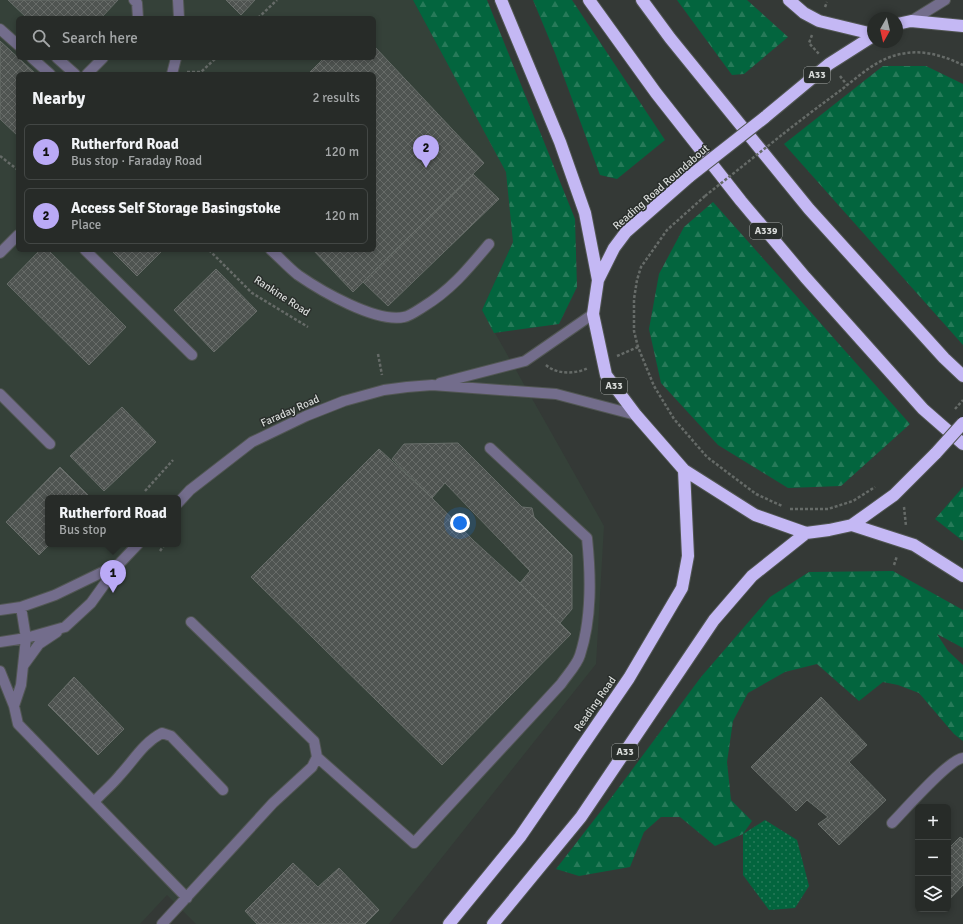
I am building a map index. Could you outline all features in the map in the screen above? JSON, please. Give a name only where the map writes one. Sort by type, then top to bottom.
[{"type":"highway","points":[[501,0],[560,142],[584,213],[598,280]]},
{"type":"highway","name":"A339","points":[[589,0],[656,93],[805,277],[923,409],[963,444]]},
{"type":"highway","points":[[642,0],[670,38],[809,209],[944,358],[963,376]]},
{"type":"highway","points":[[789,0],[804,13],[819,21],[867,33]]},
{"type":"highway","points":[[903,23],[911,21],[963,26]]},
{"type":"highway","name":"Reading Road Roundabout","points":[[867,39],[829,64],[764,118],[690,176],[626,232],[614,248],[598,280],[593,314],[606,375],[636,415],[684,470],[755,515],[806,532],[829,530],[852,525],[894,495],[936,453],[963,423]]},
{"type":"highway","name":"Reading Road","points":[[450,924],[520,837],[629,678],[682,588],[688,556],[684,470]]},
{"type":"highway","points":[[852,525],[914,545],[963,576]]},
{"type":"highway","name":"A33","points":[[493,924],[581,817],[714,620],[752,576],[806,532]]},
{"type":"street","points":[[134,0],[137,3],[138,16]]},
{"type":"street","points":[[178,0],[179,16]]},
{"type":"street","points":[[911,21],[945,0]]},
{"type":"street","points":[[0,29],[16,43]]},
{"type":"street","points":[[34,60],[48,72]]},
{"type":"street","points":[[59,60],[73,72]]},
{"type":"street","points":[[88,72],[101,60]]},
{"type":"street","points":[[172,72],[176,60]]},
{"type":"street","points":[[0,253],[16,237]]},
{"type":"street","points":[[273,252],[297,274],[327,293],[353,306],[385,317],[404,317],[433,301],[455,283],[489,244]]},
{"type":"street","points":[[86,252],[192,355]]},
{"type":"street","name":"Faraday Road","points":[[432,385],[525,361],[593,314]]},
{"type":"street","name":"Faraday Road","points":[[181,500],[190,490],[252,442],[306,416],[344,401],[384,390],[432,385],[556,394],[636,415]]},
{"type":"street","points":[[0,394],[50,444]]},
{"type":"street","points":[[316,756],[414,843],[561,684],[580,657],[587,624],[590,588],[590,564],[587,538],[490,448]]},
{"type":"street","points":[[23,666],[39,644],[65,627],[91,603],[119,564],[135,547]]},
{"type":"street","points":[[0,610],[20,607],[55,595],[119,564]]},
{"type":"street","points":[[14,706],[21,685],[26,638],[20,607]]},
{"type":"street","points":[[162,924],[273,803],[312,767],[316,756],[314,741],[191,622]]},
{"type":"street","points":[[0,642],[26,638],[65,627]]},
{"type":"street","points":[[0,671],[14,706],[18,724],[186,898]]},
{"type":"street","points":[[94,802],[120,776],[144,746],[153,738],[162,733],[171,736],[223,790]]},
{"type":"street","points":[[892,823],[944,770],[959,758],[963,758]]},
{"type":"path","points":[[260,16],[278,0]]},
{"type":"path","points":[[783,506],[756,494],[707,457],[674,419],[654,386],[638,347],[634,331],[634,299],[641,267],[667,230],[704,196],[867,70],[884,59],[901,54],[923,52],[942,56],[963,65]]},
{"type":"path","points":[[201,72],[214,60]]},
{"type":"path","points":[[0,156],[16,168]]},
{"type":"path","name":"Rankine Road","points":[[211,252],[252,293],[308,327]]},
{"type":"path","points":[[378,354],[384,390]]},
{"type":"path","points":[[548,366],[556,372],[574,372],[585,370]]},
{"type":"path","points":[[145,491],[172,460]]},
{"type":"path","points":[[789,509],[828,509],[853,501],[881,484]]},
{"type":"path","points":[[904,503],[907,524]]},
{"type":"path","points":[[160,551],[163,547]]},
{"type":"shaded area","points":[[0,0],[413,0],[512,181],[513,242],[482,310],[604,526],[596,664],[389,924],[196,924],[167,895],[140,924],[0,924]]},
{"type":"green space","points":[[413,0],[487,0],[575,219],[577,287],[559,324],[494,333],[482,310],[513,242],[506,172]]},
{"type":"green space","points":[[533,0],[572,0],[665,140],[617,179],[600,175],[555,53]]},
{"type":"green space","points":[[677,0],[747,0],[788,37],[744,74],[732,75]]},
{"type":"green space","points":[[883,66],[926,66],[963,84],[963,345],[784,144]]},
{"type":"green space","points":[[713,202],[910,424],[841,486],[788,488],[718,445],[661,383],[649,329],[659,274],[684,227]]},
{"type":"green space","points":[[963,487],[963,541],[935,519]]},
{"type":"green space","points":[[893,571],[963,610],[963,648],[937,634],[948,651],[963,665],[963,741],[954,734],[919,693],[898,685],[883,682],[859,701],[817,664],[785,672],[748,693],[733,721],[727,762],[731,800],[752,821],[743,834],[715,846],[680,817],[661,817],[644,832],[630,867],[579,876],[556,869],[701,677],[770,597],[809,572]]},
{"type":"green space","points":[[765,820],[797,840],[809,886],[795,908],[769,910],[743,875],[743,834]]},
{"type":"building","points":[[8,0],[118,0],[103,16],[25,16]]},
{"type":"building","points":[[226,0],[255,0],[241,15]]},
{"type":"building","points":[[0,41],[16,56],[16,60],[21,60],[34,72],[16,72],[16,134],[0,119]]},
{"type":"building","points":[[376,48],[484,163],[353,292],[315,252],[376,252],[376,72],[310,72],[322,60],[376,60]]},
{"type":"building","points":[[473,174],[499,199],[388,306],[363,282]]},
{"type":"building","points":[[38,252],[50,252],[126,327],[89,365],[7,284]]},
{"type":"building","points":[[113,252],[161,252],[137,276]]},
{"type":"building","points":[[216,269],[257,311],[214,352],[174,310]]},
{"type":"building","points":[[122,407],[156,442],[104,491],[70,456]]},
{"type":"building","points":[[458,443],[522,507],[532,508],[534,517],[572,555],[572,609],[560,623],[520,583],[530,571],[445,483],[432,498],[392,459],[404,444]]},
{"type":"building","points":[[379,449],[432,498],[474,541],[520,583],[571,634],[442,765],[251,577]]},
{"type":"building","points":[[60,467],[88,495],[45,495],[45,547],[47,547],[39,555],[6,522]]},
{"type":"building","points":[[74,677],[124,729],[98,755],[48,705]]},
{"type":"building","points":[[821,697],[867,745],[849,762],[886,800],[839,845],[818,824],[828,817],[807,800],[796,811],[751,767]]},
{"type":"building","points":[[960,837],[963,839],[963,885],[951,898],[951,876],[951,846]]},
{"type":"building","points":[[293,863],[318,887],[339,868],[379,910],[365,924],[257,924],[245,911]]},
{"type":"place","name":"Access Self Storage Basingstoke","points":[[426,168]]},
{"type":"place","name":"Rutherford Road","points":[[113,593]]}]
